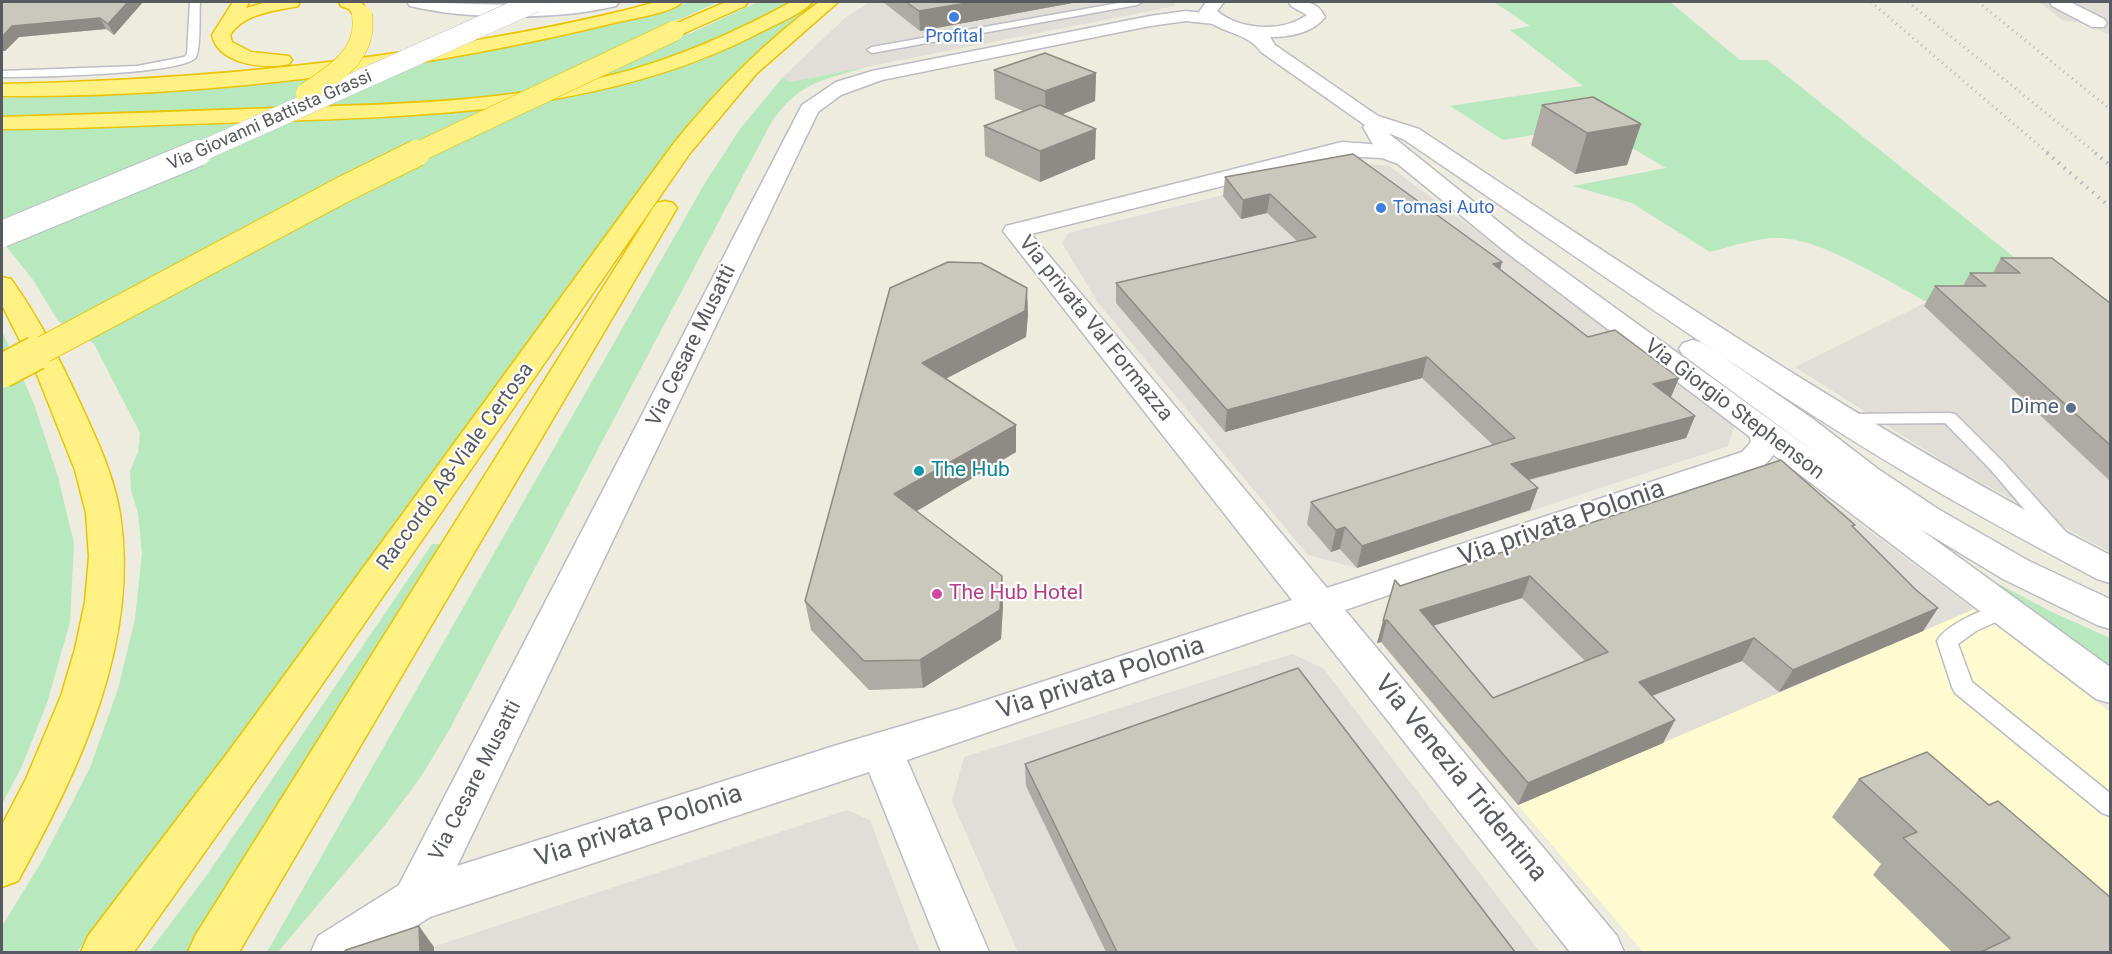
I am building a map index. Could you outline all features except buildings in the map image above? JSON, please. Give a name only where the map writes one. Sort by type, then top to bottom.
[{"type":"highway","points":[[241,2],[221,35],[223,44],[231,51],[247,57],[276,60],[350,58],[481,45]]},
{"type":"highway","points":[[223,30],[237,19],[257,9],[292,2]]},
{"type":"highway","points":[[306,93],[335,73],[360,46],[365,32],[362,15],[355,5],[347,2]]},
{"type":"highway","points":[[2,90],[116,87],[384,61],[592,24],[673,2]]},
{"type":"highway","points":[[2,371],[395,164],[739,2]]},
{"type":"highway","points":[[2,123],[411,109],[517,100],[613,81],[667,66],[727,42],[803,2]]},
{"type":"highway","name":"Raccordo A8-Viale Certosa","points":[[105,952],[268,730],[682,148],[711,110],[740,78],[791,31],[829,2]]},
{"type":"highway","points":[[212,952],[694,160],[725,117],[771,66],[795,43],[847,2]]},
{"type":"highway","points":[[2,285],[56,382],[92,465],[103,514],[107,554],[102,614],[80,701],[42,789],[2,866]]},
{"type":"highway","points":[[2,381],[92,322]]},
{"type":"street","points":[[416,2],[447,7],[497,10],[553,9],[610,2]]},
{"type":"street","name":"Via Giovanni Battista Grassi","points":[[2,219],[164,154],[511,2]]},
{"type":"street","name":"Via Giovanni Battista Grassi","points":[[2,234],[308,106],[535,2]]},
{"type":"street","name":"Via Cesare Musatti","points":[[416,900],[809,109],[828,94],[866,78],[1144,11],[1179,12],[1189,8],[1194,2]]},
{"type":"street","points":[[1244,29],[1290,29],[1309,24],[1316,17],[1313,10],[1301,2]]},
{"type":"street","points":[[2058,2],[2098,23]]},
{"type":"street","name":"Via Cesare Musatti","points":[[1144,11],[1186,16],[1215,10],[1244,29]]},
{"type":"street","name":"Via Giorgio Stephenson","points":[[1244,29],[1264,41],[1268,48],[1297,66],[1371,120],[1411,134],[1839,419],[2070,550],[2109,575]]},
{"type":"street","points":[[1290,29],[1288,42],[1297,66]]},
{"type":"street","points":[[1371,120],[1802,426],[1866,476],[1953,534],[2016,570],[2110,615]]},
{"type":"street","name":"Via Giorgio Stephenson","points":[[1371,120],[1380,138],[1511,244],[2110,688]]},
{"type":"street","name":"Via privata Val Formazza","points":[[1342,149],[1367,129],[1371,120]]},
{"type":"street","name":"Via privata Val Formazza","points":[[1320,606],[1015,231],[1342,149],[1386,152],[1409,161]]},
{"type":"street","points":[[1802,426],[1909,490],[1981,528],[2046,558],[2109,575]]},
{"type":"street","name":"Via privata Polonia","points":[[335,952],[416,900],[837,763],[882,751],[1753,459],[1767,444],[1765,433]]},
{"type":"street","name":"Via Venezia Tridentina","points":[[1320,606],[1600,952]]},
{"type":"street","points":[[882,751],[965,952]]},
{"type":"lane","points":[[2,74],[137,69],[187,60],[192,55],[195,2]]},
{"type":"lane","points":[[872,50],[1144,11]]},
{"type":"lane","points":[[1839,419],[1949,418],[1997,466],[2070,550]]},
{"type":"lane","points":[[2004,610],[1969,626],[1947,641],[1963,687],[2110,806]]},
{"type":"shaded area","points":[[870,2],[1174,2],[1175,6],[790,82],[783,77],[845,18]]},
{"type":"shaded area","points":[[2039,2],[2110,2],[2110,35],[2084,23],[2062,20]]},
{"type":"shaded area","points":[[1354,163],[1389,166],[1735,424],[1728,446],[1357,568],[1308,555],[1099,304],[1062,243],[1068,233]]},
{"type":"shaded area","points":[[1927,302],[2110,334],[2110,552],[1949,465],[1795,367]]},
{"type":"shaded area","points":[[1793,474],[1974,609],[1518,805],[1378,639]]},
{"type":"shaded area","points":[[1974,609],[2110,712],[2110,952],[1643,952],[1518,805]]},
{"type":"shaded area","points":[[1292,654],[1323,668],[1540,952],[1018,952],[952,801],[964,757]]},
{"type":"shaded area","points":[[847,810],[870,820],[920,952],[418,952]]},
{"type":"green space","points":[[691,2],[718,2],[658,29],[689,34],[758,2],[794,2],[750,27],[635,72],[507,97],[393,107],[2,118],[2,98],[183,90],[415,63],[577,33]]},
{"type":"green space","points":[[814,2],[819,2],[751,58],[690,122],[347,592],[77,952],[2,952],[2,926],[42,861],[90,768],[118,689],[135,619],[142,553],[138,513],[131,490],[130,471],[138,452],[140,433],[94,344],[58,321],[34,281],[2,241],[2,129],[388,115],[538,101],[636,80],[702,60],[751,37]]},
{"type":"green space","points":[[1494,2],[1670,2],[1740,60],[1767,60],[2019,261],[1927,302],[1835,253],[1797,240],[1763,239],[1710,252],[1632,203],[1573,186],[1666,168],[1593,125],[1503,140],[1450,106],[1583,86],[1510,30],[1530,26]]},
{"type":"green space","points":[[866,67],[813,84],[793,98],[772,121],[448,732],[422,775],[385,825],[278,952],[267,952],[705,183],[740,129],[783,77],[790,82]]},
{"type":"green space","points":[[2,331],[34,404],[58,477],[74,543],[70,622],[47,703],[22,766],[2,804]]},
{"type":"green space","points":[[432,544],[443,544],[189,952],[149,952],[207,875]]},
{"type":"green space","points":[[1985,577],[2054,613],[2110,638],[2110,669]]},
{"type":"tram line","points":[[2,229],[302,104],[527,2]]},
{"type":"railway","points":[[1871,2],[2049,154]]},
{"type":"railway","points":[[1908,2],[2097,154]]},
{"type":"railway","points":[[1978,2],[2110,109]]},
{"type":"railway","points":[[2047,153],[2110,207]]},
{"type":"railway","points":[[2095,153],[2110,165]]},
{"type":"place","name":"Profital","points":[[954,17]]},
{"type":"place","name":"Tomasi Auto","points":[[1381,208]]},
{"type":"place","name":"Dime","points":[[2071,408]]},
{"type":"place","name":"The Hub","points":[[919,471]]},
{"type":"place","name":"The Hub Hotel","points":[[937,594]]}]
